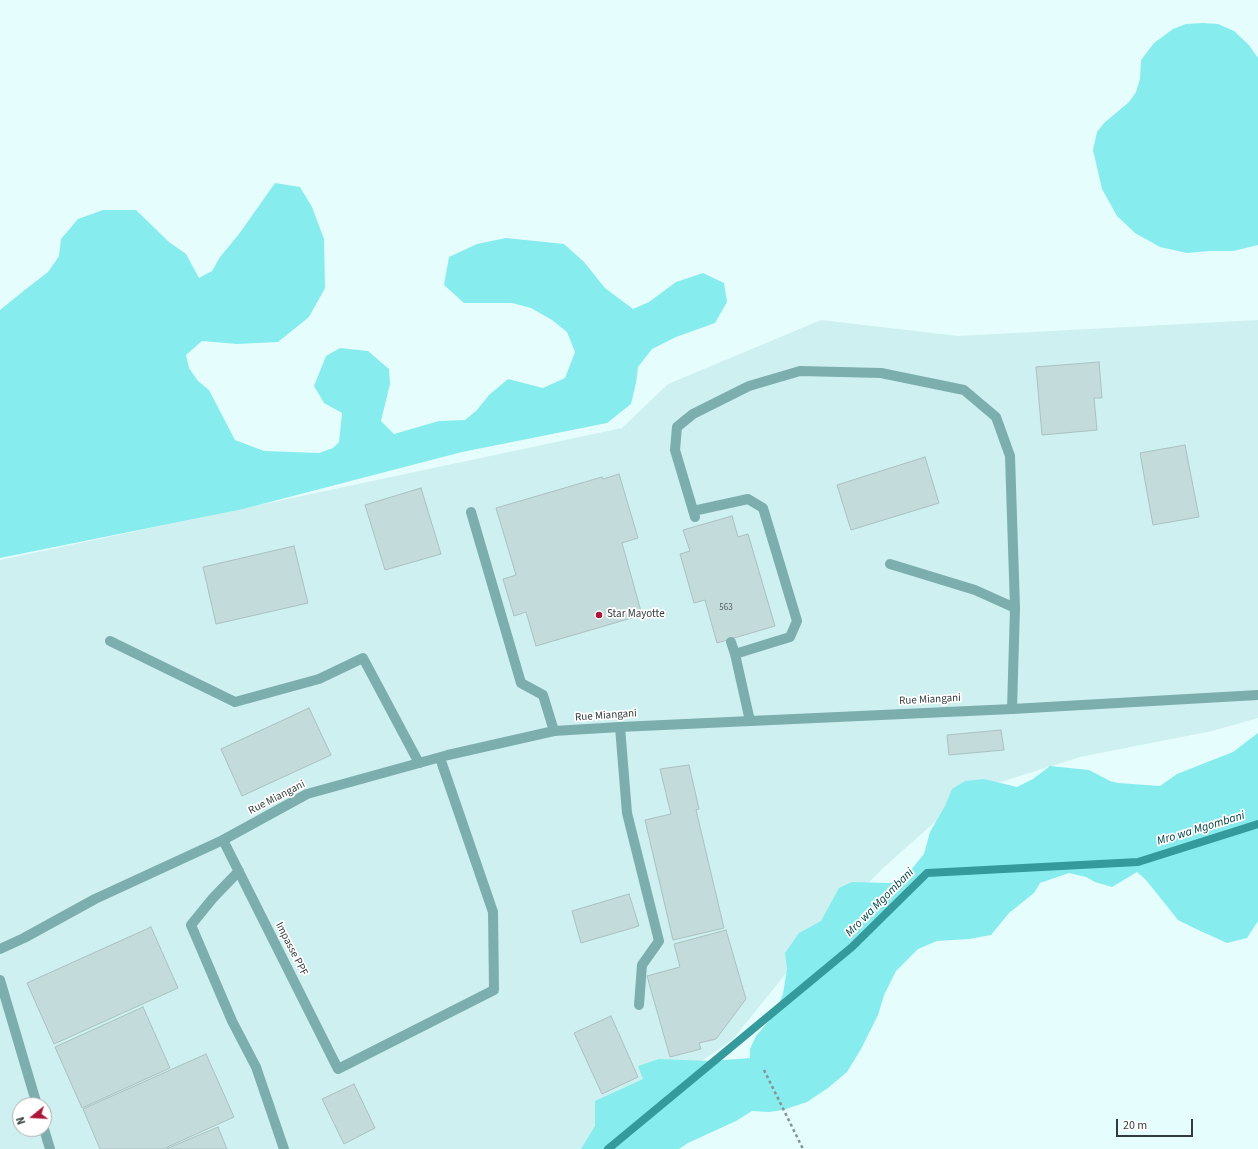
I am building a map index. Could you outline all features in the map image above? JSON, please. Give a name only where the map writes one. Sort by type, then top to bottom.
[{"type":"street","points":[[735,654],[790,637],[797,621],[763,508],[748,499],[694,514],[675,450],[677,428],[693,414],[749,386],[800,371],[881,373],[964,390],[996,417],[1010,456],[1015,608],[1012,709]]},
{"type":"street","points":[[472,512],[521,683],[543,695],[554,731]]},
{"type":"street","points":[[890,564],[975,590],[1015,608]]},
{"type":"street","points":[[110,641],[235,702],[319,679],[363,658],[420,764]]},
{"type":"street","points":[[731,642],[750,721]]},
{"type":"street","name":"Rue Miangani","points":[[0,949],[24,938],[95,899],[223,840],[307,794],[440,758],[554,731],[620,726],[1012,709],[1258,695]]},
{"type":"street","points":[[620,726],[627,813],[659,941],[642,964],[639,1005]]},
{"type":"street","name":"Impasse PPF","points":[[223,840],[338,1069],[494,990],[493,912],[440,758]]},
{"type":"street","points":[[239,871],[213,898],[191,925],[232,1020],[256,1067],[284,1149]]},
{"type":"street","points":[[0,980],[35,1097]]},
{"type":"street","points":[[46,1137],[50,1149]]},
{"type":"path","points":[[764,1070],[803,1149]]},
{"type":"shaded area","points":[[1186,24],[1218,24],[1234,31],[1249,45],[1258,58],[1258,245],[1233,251],[1187,253],[1160,247],[1135,233],[1117,216],[1102,189],[1093,150],[1097,132],[1104,123],[1129,102],[1136,92],[1140,79],[1141,60],[1154,43],[1173,29]]},
{"type":"shaded area","points":[[275,183],[300,187],[312,207],[324,239],[325,288],[309,317],[278,342],[237,344],[202,341],[186,355],[189,368],[198,381],[209,390],[235,440],[264,451],[319,453],[333,448],[339,442],[342,413],[324,403],[314,386],[326,356],[340,348],[368,351],[389,369],[390,384],[381,421],[394,434],[439,421],[465,420],[477,410],[489,395],[508,379],[543,388],[565,378],[575,352],[567,332],[552,320],[531,308],[512,303],[464,303],[444,285],[449,257],[477,244],[506,238],[564,244],[584,262],[605,288],[633,309],[649,302],[676,282],[703,273],[724,283],[727,302],[715,323],[676,337],[652,349],[638,367],[631,404],[607,423],[462,452],[243,509],[0,558],[0,310],[48,272],[59,256],[61,239],[78,219],[103,210],[136,210],[169,242],[186,254],[199,278],[212,271],[220,257],[239,234]]},
{"type":"shaded area","points":[[821,320],[958,336],[1258,320],[1258,718],[1212,731],[1080,757],[969,792],[882,869],[809,945],[733,1039],[613,1124],[594,1149],[0,1149],[0,560],[622,428],[668,384]]},
{"type":"shaded area","points":[[1258,733],[1258,921],[1247,938],[1227,943],[1178,920],[1146,880],[1137,872],[1112,887],[1095,882],[1086,877],[1069,873],[1040,883],[1034,893],[1009,913],[991,935],[969,939],[937,941],[918,949],[896,971],[884,995],[878,1015],[861,1049],[847,1072],[828,1088],[807,1102],[783,1110],[769,1112],[752,1111],[736,1121],[688,1143],[679,1149],[581,1149],[595,1126],[595,1101],[643,1079],[638,1066],[659,1059],[711,1061],[750,1058],[750,1049],[756,1036],[774,1015],[783,994],[787,969],[785,953],[799,933],[821,921],[839,888],[852,882],[891,883],[910,871],[924,854],[930,832],[945,806],[952,789],[965,781],[984,779],[1017,787],[1033,779],[1050,766],[1089,770],[1110,781],[1118,783],[1160,786],[1177,774],[1233,752]]},
{"type":"building","points":[[1099,362],[1102,398],[1094,398],[1097,430],[1042,435],[1036,367]]},
{"type":"building","points":[[1185,445],[1199,517],[1153,525],[1140,453]]},
{"type":"building","points":[[925,457],[939,503],[851,530],[837,485]]},
{"type":"building","points":[[619,474],[638,538],[622,543],[642,615],[536,646],[526,612],[514,616],[503,579],[516,575],[496,508],[602,477],[603,479]]},
{"type":"building","points":[[421,488],[441,554],[385,570],[365,505]]},
{"type":"building","points":[[732,516],[738,537],[748,534],[775,626],[717,643],[705,600],[694,603],[680,554],[690,551],[683,530]]},
{"type":"building","points":[[294,546],[308,603],[216,624],[203,567]]},
{"type":"building","points":[[309,708],[331,755],[242,796],[221,749]]},
{"type":"building","points":[[1001,730],[1004,750],[949,755],[947,735]]},
{"type":"building","points":[[689,765],[699,809],[696,810],[724,928],[673,940],[645,820],[671,814],[660,769]]},
{"type":"building","points":[[629,894],[639,926],[581,943],[572,911]]},
{"type":"building","points":[[151,927],[178,988],[54,1044],[27,983]]},
{"type":"building","points":[[726,930],[746,999],[716,1039],[699,1043],[701,1049],[670,1057],[647,976],[680,967],[674,944]]},
{"type":"building","points":[[143,1007],[170,1068],[82,1108],[55,1047]]},
{"type":"building","points":[[611,1016],[638,1077],[602,1094],[574,1033]]},
{"type":"building","points":[[206,1054],[234,1117],[163,1149],[100,1149],[83,1109]]},
{"type":"building","points":[[354,1084],[375,1128],[344,1144],[322,1099]]},
{"type":"building","points":[[218,1127],[227,1149],[166,1149]]},
{"type":"waterway","name":"Mro wa Mgombani","points":[[608,1149],[852,947],[927,873],[1138,862],[1258,824]]},
{"type":"place","name":"Star Mayotte","points":[[599,615]]}]
